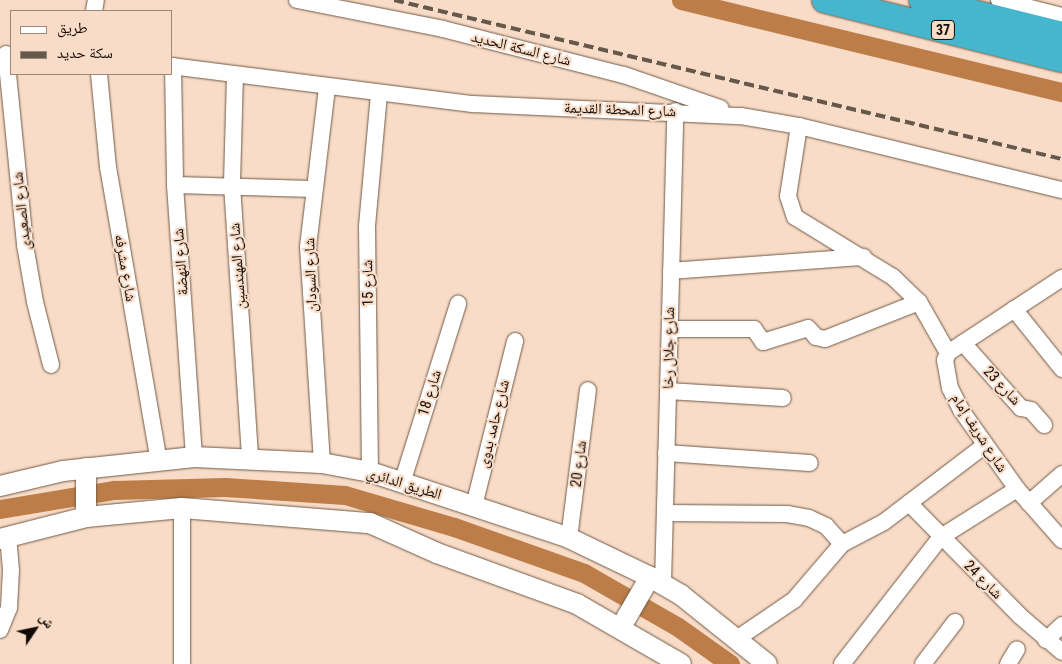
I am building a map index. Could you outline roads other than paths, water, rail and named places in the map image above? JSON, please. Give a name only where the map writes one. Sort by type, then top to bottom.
[{"type":"highway","name":"37","points":[[825,0],[1062,59]]},
{"type":"highway","name":"37","points":[[922,0],[1062,35]]},
{"type":"street","name":"شارع السكة الحديد","points":[[297,0],[443,29],[624,75],[741,116]]},
{"type":"street","points":[[999,0],[1062,16]]},
{"type":"street","name":"شارع الصعيدى","points":[[6,54],[25,245],[34,302],[51,365]]},
{"type":"street","name":"شارع المحطة القديمة","points":[[172,66],[327,88],[473,104],[675,111],[741,116],[800,126],[1062,190]]},
{"type":"street","name":"شارع النهضة","points":[[172,66],[175,185],[194,457]]},
{"type":"street","name":"شارع مشرفه","points":[[99,75],[108,166],[159,461]]},
{"type":"street","name":"شارع المهندسين","points":[[235,75],[232,185],[250,457]]},
{"type":"street","name":"شارع السودان","points":[[322,463],[308,255],[327,88]]},
{"type":"street","name":"شارع 15","points":[[370,472],[367,226],[379,94]]},
{"type":"street","name":"شارع جلال رخا","points":[[657,580],[665,513],[675,111]]},
{"type":"street","points":[[800,126],[788,196],[789,208],[803,223],[863,257],[893,277],[919,302],[948,353],[1062,278]]},
{"type":"street","points":[[175,185],[232,185],[314,189]]},
{"type":"street","points":[[671,271],[863,257]]},
{"type":"street","points":[[670,329],[754,329],[763,342],[808,328],[821,340],[919,302]]},
{"type":"street","name":"شارع 18","points":[[402,483],[458,304]]},
{"type":"street","points":[[1014,310],[1062,369]]},
{"type":"street","name":"شارع حامد بدوى","points":[[474,506],[515,342]]},
{"type":"street","name":"شارع 23","points":[[963,343],[1021,408],[1032,410],[1044,425]]},
{"type":"street","name":"شارع شريف إمام","points":[[948,353],[945,360],[950,388],[985,445],[1017,489],[1059,532]]},
{"type":"street","name":"شارع 20","points":[[569,538],[588,390]]},
{"type":"street","points":[[668,392],[783,398]]},
{"type":"street","points":[[735,640],[794,600],[842,544],[884,522],[985,445]]},
{"type":"street","points":[[666,453],[810,463]]},
{"type":"street","name":"الطريق الدائري","points":[[0,486],[40,475],[86,468],[194,457],[250,457],[322,463],[370,472],[569,538],[657,580],[767,664]]},
{"type":"street","points":[[86,468],[86,517]]},
{"type":"street","points":[[1030,503],[1062,474]]},
{"type":"street","points":[[842,664],[941,537],[1017,489]]},
{"type":"street","name":"شارع 24","points":[[908,502],[1046,640],[1062,652]]},
{"type":"street","points":[[182,508],[182,664]]},
{"type":"street","points":[[0,630],[9,608],[11,570],[4,538],[86,517],[182,508],[260,512],[370,523],[437,553],[577,604],[621,627],[681,664]]},
{"type":"street","points":[[665,513],[787,514],[809,518],[826,526],[842,544]]},
{"type":"street","points":[[621,627],[657,580]]},
{"type":"street","points":[[923,664],[955,622]]},
{"type":"street","points":[[1046,640],[1062,626]]},
{"type":"street","points":[[1008,664],[1017,649]]},
{"type":"waterway","points":[[681,0],[1062,92]]},
{"type":"waterway","points":[[0,509],[114,490],[225,487],[345,495],[454,527],[584,573],[678,627],[730,664]]},
{"type":"railway","points":[[394,0],[1062,159]]}]
